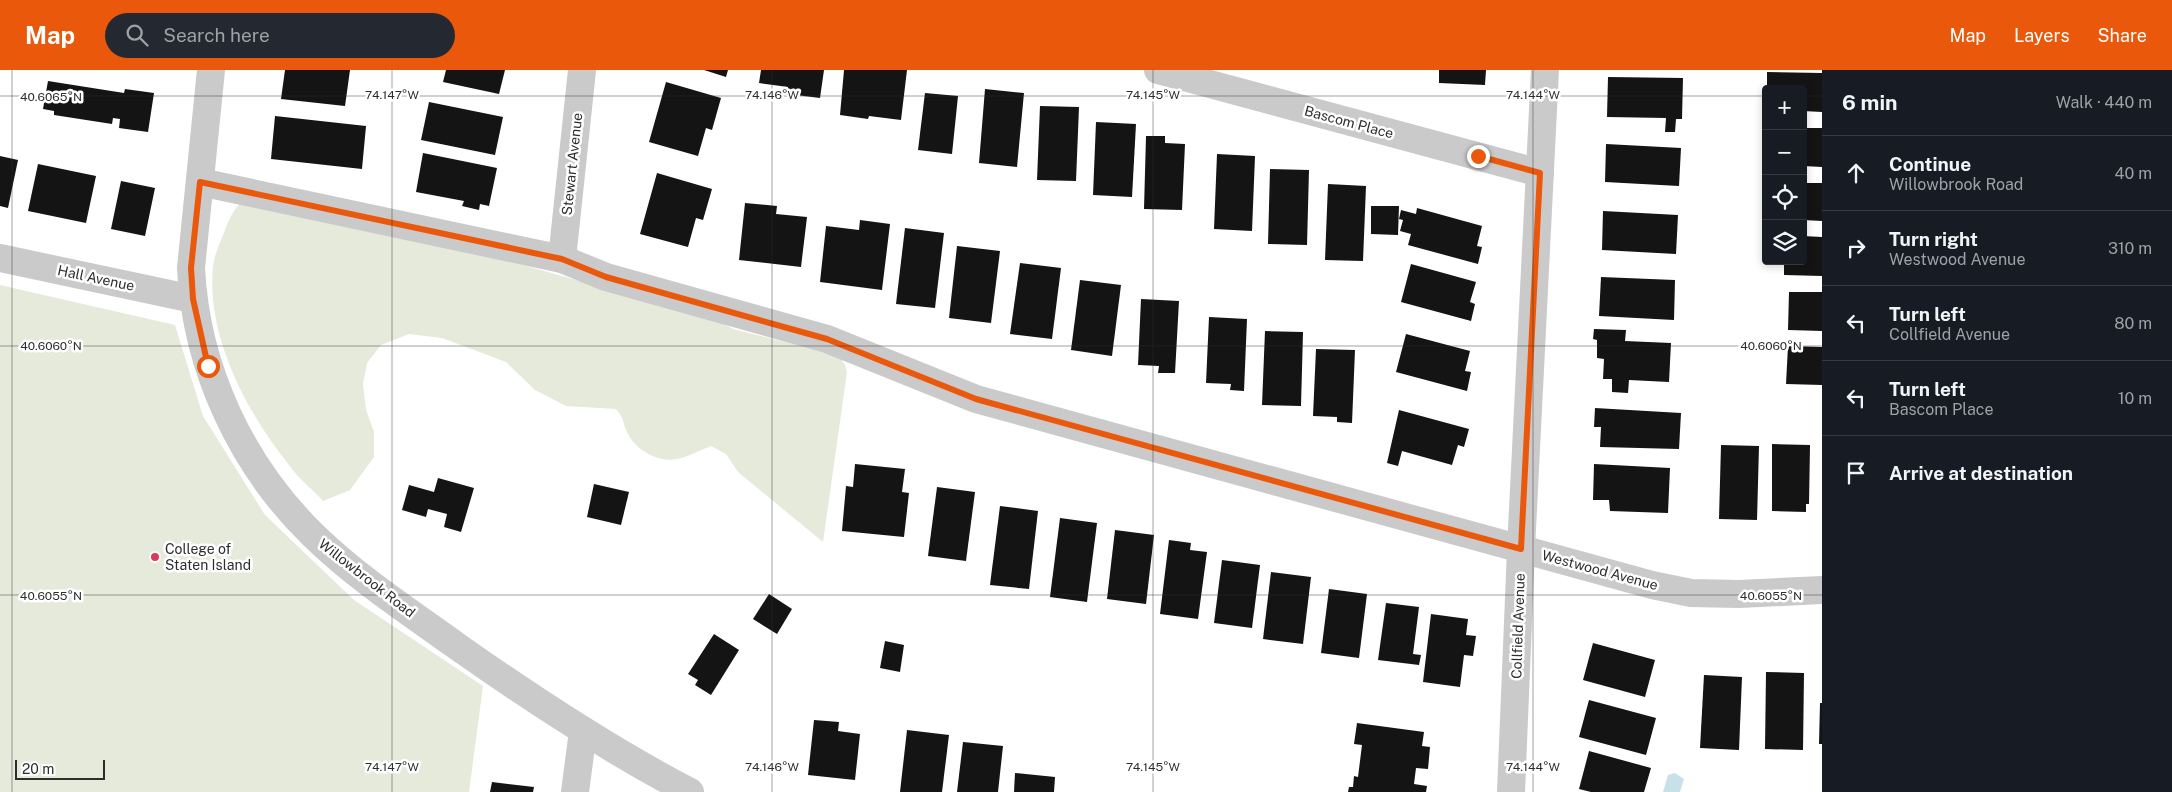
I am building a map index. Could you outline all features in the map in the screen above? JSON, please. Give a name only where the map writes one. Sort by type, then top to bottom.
[{"type":"street","name":"Willowbrook Road","points":[[212,70],[191,268],[193,299],[208,366],[222,404],[248,453],[281,499],[313,535],[369,584],[479,662],[583,731],[690,792]]},
{"type":"street","name":"Stewart Avenue","points":[[562,259],[582,70]]},
{"type":"street","name":"Bascom Place","points":[[1158,70],[1540,173]]},
{"type":"street","name":"Collfield Avenue","points":[[1511,792],[1544,70]]},
{"type":"street","name":"Westwood Avenue","points":[[200,182],[562,259],[606,277],[827,339],[976,399],[1652,585],[1691,593],[1739,594],[1822,590]]},
{"type":"street","name":"Hall Avenue","points":[[0,258],[193,299]]},
{"type":"street","points":[[575,792],[583,731]]},
{"type":"shaded area","points":[[242,202],[470,250],[710,316],[733,329],[829,353],[841,359],[847,372],[823,542],[738,472],[726,454],[711,446],[677,459],[670,460],[655,457],[636,445],[616,409],[566,406],[535,390],[506,362],[442,338],[409,334],[381,345],[367,363],[363,384],[366,410],[374,432],[374,457],[350,490],[323,501],[293,470],[258,422],[233,372],[223,346],[216,320],[213,267],[216,252],[230,218]]},
{"type":"shaded area","name":"College of Staten Island","points":[[0,285],[175,325],[203,416],[265,515],[354,600],[483,686],[469,792],[0,792]]},
{"type":"water","points":[[1675,773],[1684,779],[1680,792],[1663,792],[1668,775]]},
{"type":"building","points":[[285,70],[350,70],[345,106],[281,99]]},
{"type":"building","points":[[446,70],[505,70],[499,94],[443,82]]},
{"type":"building","points":[[704,70],[728,70],[726,77]]},
{"type":"building","points":[[761,70],[824,70],[820,98],[788,94],[788,87],[759,83]]},
{"type":"building","points":[[844,70],[907,70],[901,120],[869,116],[868,119],[840,115]]},
{"type":"building","points":[[1439,70],[1486,70],[1485,85],[1439,83]]},
{"type":"building","points":[[1767,72],[1822,73],[1822,112],[1807,111],[1807,85],[1767,85]]},
{"type":"building","points":[[1608,77],[1683,78],[1682,119],[1676,119],[1675,132],[1665,132],[1666,118],[1607,117]]},
{"type":"building","points":[[48,81],[124,93],[125,89],[154,93],[148,132],[119,128],[120,119],[113,118],[112,124],[54,115],[54,111],[43,109]]},
{"type":"building","points":[[666,82],[721,98],[712,130],[706,128],[698,156],[649,142]]},
{"type":"building","points":[[985,89],[1024,93],[1017,167],[979,163]]},
{"type":"building","points":[[925,93],[958,96],[952,154],[918,150]]},
{"type":"building","points":[[429,102],[503,117],[495,155],[421,140]]},
{"type":"building","points":[[1040,106],[1079,107],[1076,181],[1037,180]]},
{"type":"building","points":[[275,116],[366,126],[362,169],[271,159]]},
{"type":"building","points":[[1096,122],[1136,124],[1132,197],[1093,195]]},
{"type":"building","points":[[1807,128],[1822,128],[1822,167],[1807,166]]},
{"type":"building","points":[[1146,136],[1165,136],[1165,143],[1185,144],[1182,210],[1144,209]]},
{"type":"building","points":[[1606,144],[1681,148],[1679,186],[1605,182]]},
{"type":"building","points":[[423,153],[497,168],[489,206],[480,204],[479,210],[462,206],[464,201],[416,192]]},
{"type":"building","points":[[1217,154],[1255,156],[1252,231],[1214,229]]},
{"type":"building","points":[[0,156],[18,160],[8,208],[0,206]]},
{"type":"building","points":[[38,164],[96,176],[86,223],[28,211]]},
{"type":"building","points":[[1270,169],[1309,170],[1307,245],[1268,244]]},
{"type":"building","points":[[657,173],[712,189],[703,220],[696,218],[688,247],[640,234]]},
{"type":"building","points":[[121,181],[155,188],[145,236],[111,229]]},
{"type":"building","points":[[1807,183],[1822,183],[1822,221],[1807,220]]},
{"type":"building","points":[[1328,184],[1366,186],[1363,261],[1325,260]]},
{"type":"building","points":[[745,203],[777,206],[776,214],[807,217],[801,267],[739,260]]},
{"type":"building","points":[[1371,206],[1399,206],[1398,235],[1371,234]]},
{"type":"building","points":[[1417,208],[1482,226],[1477,246],[1482,247],[1478,264],[1408,245],[1411,234],[1400,231],[1403,220],[1399,219],[1401,210],[1416,214]]},
{"type":"building","points":[[1603,211],[1678,215],[1676,254],[1602,250]]},
{"type":"building","points":[[860,220],[890,224],[882,290],[820,282],[826,226],[859,230]]},
{"type":"building","points":[[905,228],[944,233],[935,308],[896,304]]},
{"type":"building","points":[[1807,236],[1822,237],[1822,276],[1784,275],[1784,265],[1807,265]]},
{"type":"building","points":[[957,246],[1000,251],[991,323],[949,318]]},
{"type":"building","points":[[1020,263],[1061,268],[1052,339],[1010,334]]},
{"type":"building","points":[[1411,264],[1476,282],[1470,302],[1475,304],[1471,321],[1401,302]]},
{"type":"building","points":[[1601,277],[1675,280],[1674,320],[1599,316]]},
{"type":"building","points":[[1080,280],[1121,285],[1112,356],[1071,350]]},
{"type":"building","points":[[1789,292],[1822,292],[1822,331],[1788,330]]},
{"type":"building","points":[[1141,299],[1179,301],[1175,373],[1158,373],[1159,366],[1138,365]]},
{"type":"building","points":[[1209,317],[1247,319],[1244,391],[1230,390],[1231,384],[1206,383]]},
{"type":"building","points":[[1594,329],[1626,330],[1625,341],[1671,343],[1669,382],[1629,380],[1628,393],[1612,392],[1612,379],[1603,379],[1604,359],[1597,358],[1597,340],[1593,339]]},
{"type":"building","points":[[1265,331],[1303,332],[1301,406],[1262,405]]},
{"type":"building","points":[[1406,334],[1470,351],[1465,371],[1471,372],[1467,391],[1396,372]]},
{"type":"building","points":[[1788,346],[1822,347],[1822,385],[1786,384]]},
{"type":"building","points":[[1316,349],[1355,350],[1352,423],[1337,422],[1337,417],[1313,416]]},
{"type":"building","points":[[1595,408],[1681,413],[1679,449],[1600,447],[1601,427],[1594,427]]},
{"type":"building","points":[[1399,410],[1469,429],[1464,447],[1458,445],[1452,465],[1402,451],[1398,466],[1387,463]]},
{"type":"building","points":[[1772,444],[1810,445],[1809,504],[1806,504],[1806,512],[1772,511]]},
{"type":"building","points":[[1721,445],[1759,446],[1757,520],[1719,519]]},
{"type":"building","points":[[855,464],[905,469],[902,492],[909,493],[904,537],[842,531],[846,486],[853,487]]},
{"type":"building","points":[[1594,464],[1670,468],[1668,513],[1610,511],[1609,500],[1593,500]]},
{"type":"building","points":[[438,478],[474,488],[461,532],[444,527],[447,514],[428,509],[426,517],[402,510],[409,485],[434,492]]},
{"type":"building","points":[[594,484],[629,492],[621,525],[587,517]]},
{"type":"building","points":[[937,487],[975,492],[966,561],[928,556]]},
{"type":"building","points":[[1000,506],[1038,511],[1029,589],[990,585]]},
{"type":"building","points":[[1060,518],[1097,523],[1087,602],[1050,597]]},
{"type":"building","points":[[1115,530],[1154,535],[1146,604],[1107,599]]},
{"type":"building","points":[[1169,540],[1191,543],[1190,550],[1207,552],[1198,619],[1160,614]]},
{"type":"building","points":[[1222,560],[1260,565],[1252,628],[1214,623]]},
{"type":"building","points":[[1271,572],[1311,577],[1303,644],[1263,639]]},
{"type":"building","points":[[1329,589],[1367,594],[1359,658],[1321,653]]},
{"type":"building","points":[[769,594],[792,609],[777,634],[753,619]]},
{"type":"building","points":[[1386,603],[1419,607],[1413,654],[1421,655],[1419,665],[1378,660]]},
{"type":"building","points":[[1431,614],[1468,619],[1466,635],[1476,636],[1473,656],[1464,655],[1460,687],[1423,682]]},
{"type":"building","points":[[714,634],[739,650],[711,695],[695,685],[698,680],[688,674]]},
{"type":"building","points":[[885,641],[904,645],[900,672],[880,668]]},
{"type":"building","points":[[1593,643],[1655,660],[1645,697],[1583,680]]},
{"type":"building","points":[[1766,672],[1804,673],[1803,750],[1765,749]]},
{"type":"building","points":[[1704,675],[1742,677],[1739,750],[1700,748]]},
{"type":"building","points":[[1589,700],[1656,718],[1646,755],[1579,737]]},
{"type":"building","points":[[1820,703],[1822,703],[1822,744],[1819,744]]},
{"type":"building","points":[[814,720],[839,722],[838,731],[860,734],[855,780],[808,775]]},
{"type":"building","points":[[1357,723],[1424,732],[1422,746],[1430,747],[1428,769],[1416,768],[1414,784],[1427,786],[1426,792],[1348,792],[1349,787],[1353,787],[1354,776],[1358,777],[1362,745],[1354,744]]},
{"type":"building","points":[[907,730],[949,735],[942,792],[900,792]]},
{"type":"building","points":[[963,742],[1003,746],[998,792],[957,792]]},
{"type":"building","points":[[1589,751],[1651,768],[1644,792],[1591,792],[1579,789]]},
{"type":"building","points":[[1015,773],[1055,777],[1054,792],[1014,792]]},
{"type":"building","points":[[492,782],[534,787],[533,792],[490,792]]},
{"type":"place","name":"College of Staten Island","points":[[155,557]]},
{"type":"route","points":[[208,366],[193,299],[191,268],[200,182],[562,259],[606,277],[827,339],[976,399],[1521,549],[1540,173],[1478,156]]}]
